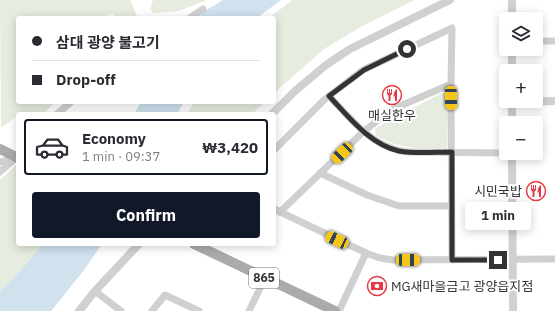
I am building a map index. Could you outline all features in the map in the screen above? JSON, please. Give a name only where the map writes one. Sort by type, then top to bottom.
[{"type":"main road","points":[[0,149],[16,157]]},
{"type":"main road","name":"865","points":[[198,246],[335,311]]},
{"type":"street","points":[[274,112],[295,91],[326,65],[350,49],[450,0]]},
{"type":"street","points":[[512,0],[512,12]]},
{"type":"street","points":[[193,16],[203,9]]},
{"type":"street","points":[[276,148],[324,100],[364,70],[452,28],[452,260]]},
{"type":"street","points":[[543,41],[555,41]]},
{"type":"street","points":[[451,84],[391,110],[364,132],[277,211],[366,253],[380,258],[393,260],[555,259]]},
{"type":"street","points":[[329,96],[364,132],[380,144],[397,151],[499,152]]},
{"type":"street","points":[[543,101],[555,101]]},
{"type":"street","points":[[59,112],[69,104]]},
{"type":"street","points":[[0,162],[16,158]]},
{"type":"street","points":[[0,172],[16,159]]},
{"type":"street","points":[[512,160],[513,311]]},
{"type":"street","points":[[320,173],[367,195],[398,206],[451,206]]},
{"type":"street","points":[[79,311],[95,291],[137,246]]},
{"type":"street","points":[[339,311],[366,253]]},
{"type":"street","points":[[249,311],[265,278]]},
{"type":"street","points":[[95,291],[121,311]]},
{"type":"street","points":[[152,311],[165,295],[198,311]]},
{"type":"shaded area","points":[[0,0],[130,0],[137,16],[114,16],[112,14],[106,16],[16,16],[16,104],[53,104],[46,112],[16,112],[16,117],[1,128]]},
{"type":"shaded area","points":[[153,0],[207,0],[179,11],[153,13],[150,9]]},
{"type":"shaded area","points":[[292,0],[415,0],[359,28],[324,49],[276,91],[276,16],[272,16]]},
{"type":"shaded area","points":[[442,93],[448,98],[447,149],[402,146],[376,135],[376,128]]},
{"type":"shaded area","points":[[193,104],[263,104],[254,112],[188,112]]},
{"type":"shaded area","points":[[16,165],[16,246],[42,246],[0,296],[0,180]]},
{"type":"water","points":[[223,0],[281,0],[260,16],[200,16],[208,9]]},
{"type":"water","points":[[140,104],[183,104],[178,112],[135,112]]},
{"type":"water","points":[[41,246],[102,246],[51,311],[0,311],[0,292]]},
{"type":"place","name":"매실한우","points":[[392,95]]},
{"type":"place","name":"시민국밥","points":[[536,191]]},
{"type":"place","name":"MG새마을금고 광양읍지점","points":[[377,286]]},
{"type":"route","points":[[407,49],[364,70],[329,96],[364,132],[380,144],[397,151],[452,152],[452,260],[498,260]]}]
